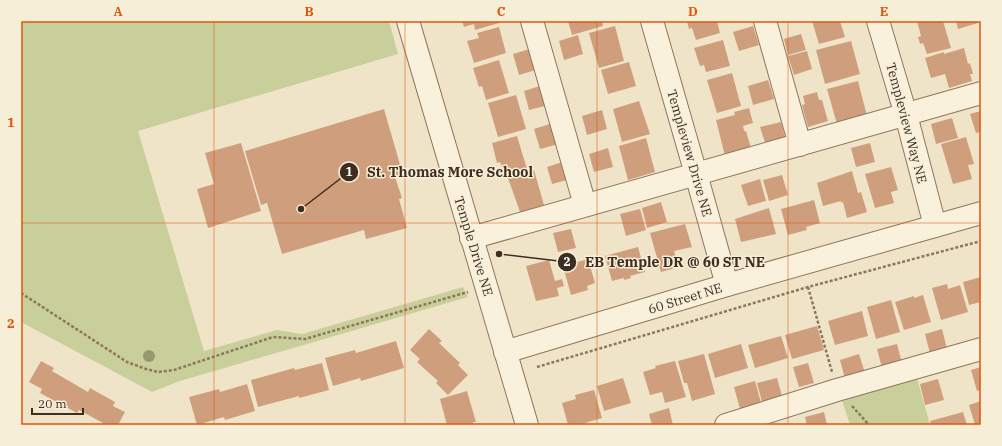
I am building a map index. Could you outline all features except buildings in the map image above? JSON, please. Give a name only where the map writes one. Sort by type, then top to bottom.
[{"type":"street","name":"Temple Drive NE","points":[[408,21],[527,425]]},
{"type":"street","points":[[532,21],[585,205]]},
{"type":"street","name":"Templeview Drive NE","points":[[652,21],[727,285]]},
{"type":"street","points":[[765,21],[800,145]]},
{"type":"street","name":"Templeview Way NE","points":[[878,21],[906,115],[935,226]]},
{"type":"street","points":[[471,238],[981,93]]},
{"type":"street","name":"60 Street NE","points":[[505,352],[727,285],[981,213]]},
{"type":"street","points":[[726,425],[837,390],[981,349]]},
{"type":"path","points":[[536,367],[808,288],[981,241]]},
{"type":"path","points":[[808,288],[837,390],[869,425]]},
{"type":"path","points":[[21,293],[127,362],[158,372],[174,370],[273,337],[306,339],[470,292]]},
{"type":"green space","points":[[21,21],[389,21],[398,54],[138,131],[204,351],[277,330],[302,334],[463,287],[468,297],[180,381],[152,392],[21,322]]},
{"type":"green space","points":[[917,378],[930,425],[850,425],[842,400]]},
{"type":"place","name":"St. Thomas More School","points":[[301,209]]},
{"type":"place","name":"EB Temple DR @ 60 ST NE","points":[[499,254]]}]
